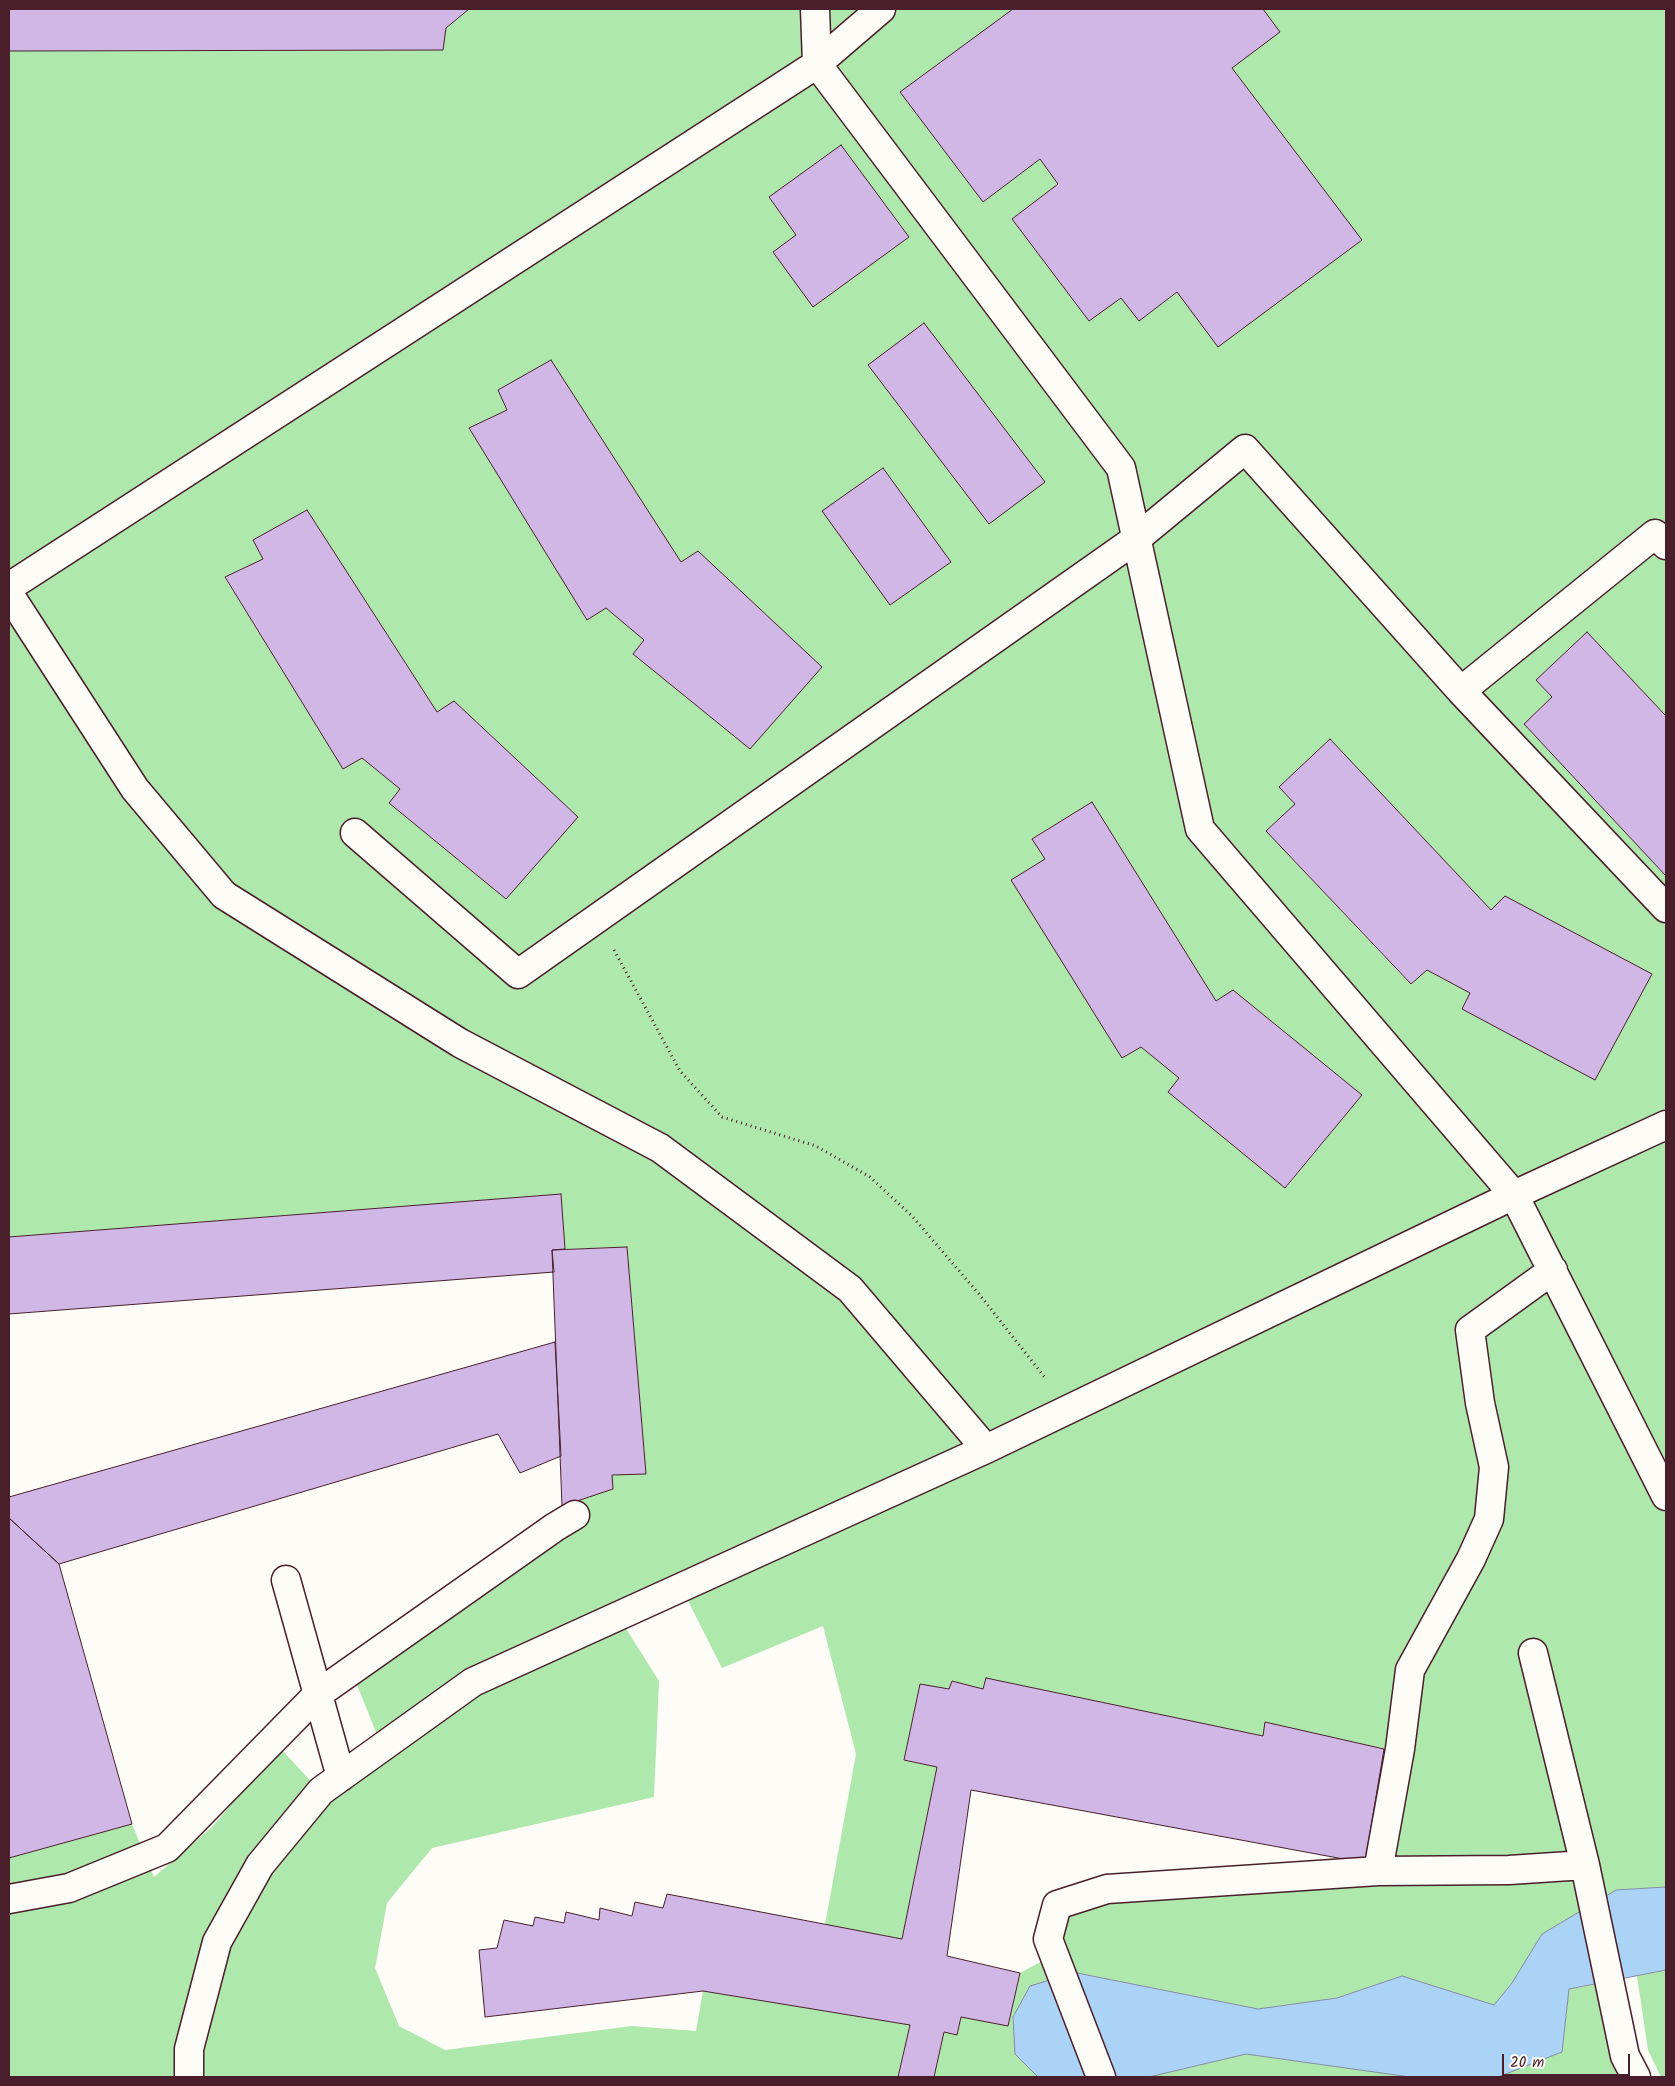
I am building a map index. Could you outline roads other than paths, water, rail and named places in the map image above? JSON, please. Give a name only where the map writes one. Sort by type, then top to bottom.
[{"type":"street","points":[[815,9],[817,64],[1121,468],[1200,828],[1514,1195],[1666,1496]]},
{"type":"street","points":[[9,587],[817,64],[882,9]]},
{"type":"street","points":[[355,833],[518,974],[1136,539],[1245,449],[1461,691],[1666,908]]},
{"type":"street","points":[[1461,691],[1655,534],[1666,545]]},
{"type":"street","points":[[9,594],[135,789],[224,895],[460,1043],[660,1148],[850,1289],[986,1449]]},
{"type":"street","points":[[189,2077],[189,2049],[216,1942],[260,1865],[321,1791],[473,1682],[986,1449],[1514,1195],[1666,1125]]},
{"type":"street","points":[[1378,1871],[1400,1749],[1410,1670],[1471,1559],[1489,1519],[1494,1467],[1480,1403],[1470,1330],[1553,1270]]},
{"type":"street","points":[[9,1899],[69,1888],[167,1848],[318,1694],[555,1527],[576,1515]]},
{"type":"street","points":[[286,1580],[341,1777]]},
{"type":"street","points":[[1533,1653],[1585,1865],[1631,2067]]},
{"type":"street","points":[[1101,2077],[1048,1938],[1057,1905],[1107,1889],[1378,1871],[1509,1870],[1585,1865]]},
{"type":"water","points":[[1666,1887],[1666,1970],[1569,1989],[1562,2052],[1498,2077],[1410,2077],[1246,2054],[1149,2077],[1038,2077],[1015,2054],[1013,2017],[1030,1986],[1077,1973],[1258,2009],[1337,1998],[1402,1976],[1494,2005],[1512,1983],[1542,1934],[1616,1890]]}]
